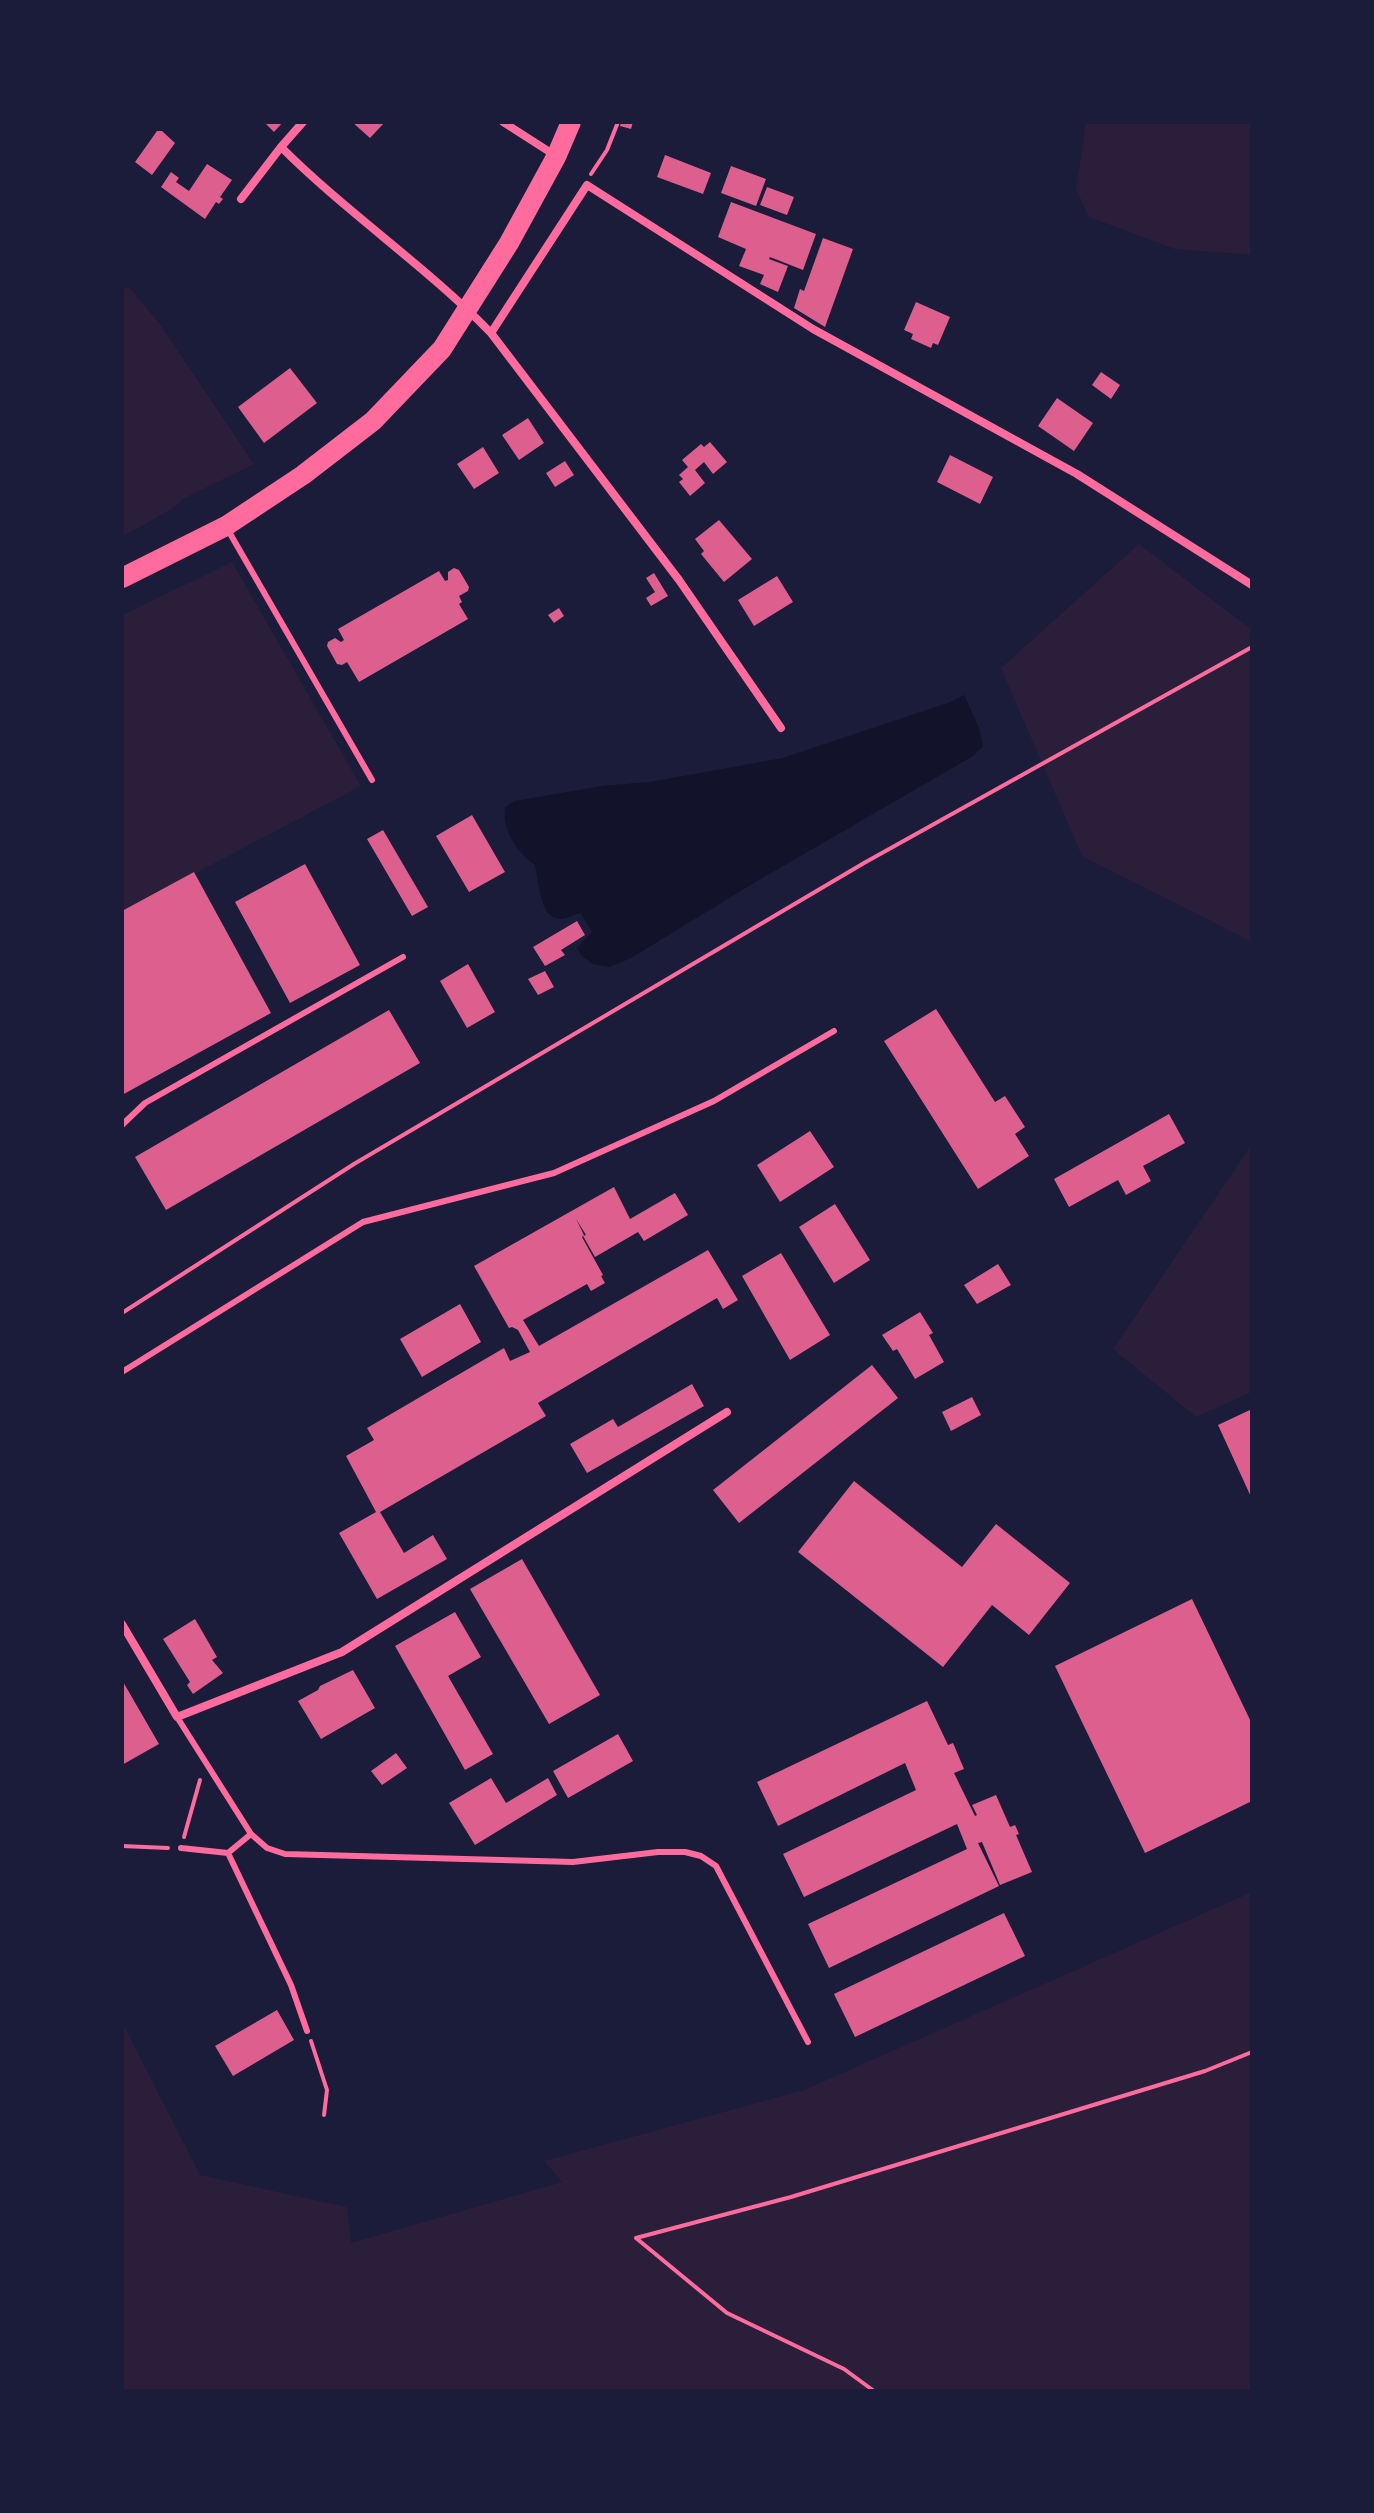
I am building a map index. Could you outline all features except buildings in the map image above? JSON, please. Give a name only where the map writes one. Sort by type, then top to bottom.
[{"type":"main road","points":[[122,578],[226,526],[303,475],[373,421],[442,349],[509,243],[556,157],[571,122]]},
{"type":"street","points":[[241,199],[303,122]]},
{"type":"street","points":[[503,122],[556,157]]},
{"type":"street","points":[[281,147],[314,181],[467,308],[491,333],[679,580],[781,728]]},
{"type":"street","points":[[491,333],[587,185],[813,329],[1077,474],[1252,585]]},
{"type":"street","points":[[122,1624],[177,1717],[342,1652],[727,1412]]},
{"type":"lane","points":[[226,526],[372,780]]},
{"type":"lane","points":[[122,1125],[145,1103],[403,957]]},
{"type":"lane","points":[[122,1372],[363,1222],[554,1173],[714,1101],[834,1031]]},
{"type":"lane","points":[[177,1717],[251,1834],[267,1848],[285,1854],[573,1862],[658,1852],[685,1852],[701,1856],[716,1866],[808,2042]]},
{"type":"lane","points":[[181,1848],[228,1853],[251,1834]]},
{"type":"lane","points":[[228,1853],[291,1985],[307,2031]]},
{"type":"path","points":[[585,183],[607,150],[618,122]]},
{"type":"path","points":[[122,1313],[354,1164],[864,863],[1252,647]]},
{"type":"path","points":[[122,1846],[181,1848],[205,1762]]},
{"type":"path","points":[[307,2031],[327,2090],[324,2115]]},
{"type":"path","points":[[874,2391],[844,2369],[727,2313],[636,2238],[791,2197],[1205,2071],[1252,2052]]},
{"type":"shaded area","points":[[1086,122],[1252,122],[1252,255],[1175,249],[1089,217],[1076,189]]},
{"type":"shaded area","points":[[129,287],[159,323],[254,464],[183,499],[175,507],[122,537],[122,290]]},
{"type":"shaded area","points":[[1139,544],[1252,630],[1252,942],[1082,856],[1001,668]]},
{"type":"shaded area","points":[[232,562],[361,786],[122,912],[122,615]]},
{"type":"shaded area","points":[[964,695],[979,728],[983,746],[973,756],[631,958],[609,967],[593,964],[577,948],[592,932],[581,913],[562,919],[549,914],[541,898],[535,865],[508,833],[505,807],[515,801],[602,786],[650,782],[783,758]]},
{"type":"shaded area","points":[[1252,1144],[1252,1392],[1196,1417],[1113,1349]]},
{"type":"shaded area","points":[[1252,1892],[1252,2391],[122,2391],[122,2022],[200,2175],[347,2207],[351,2243],[562,2182],[544,2161],[804,2090]]}]
